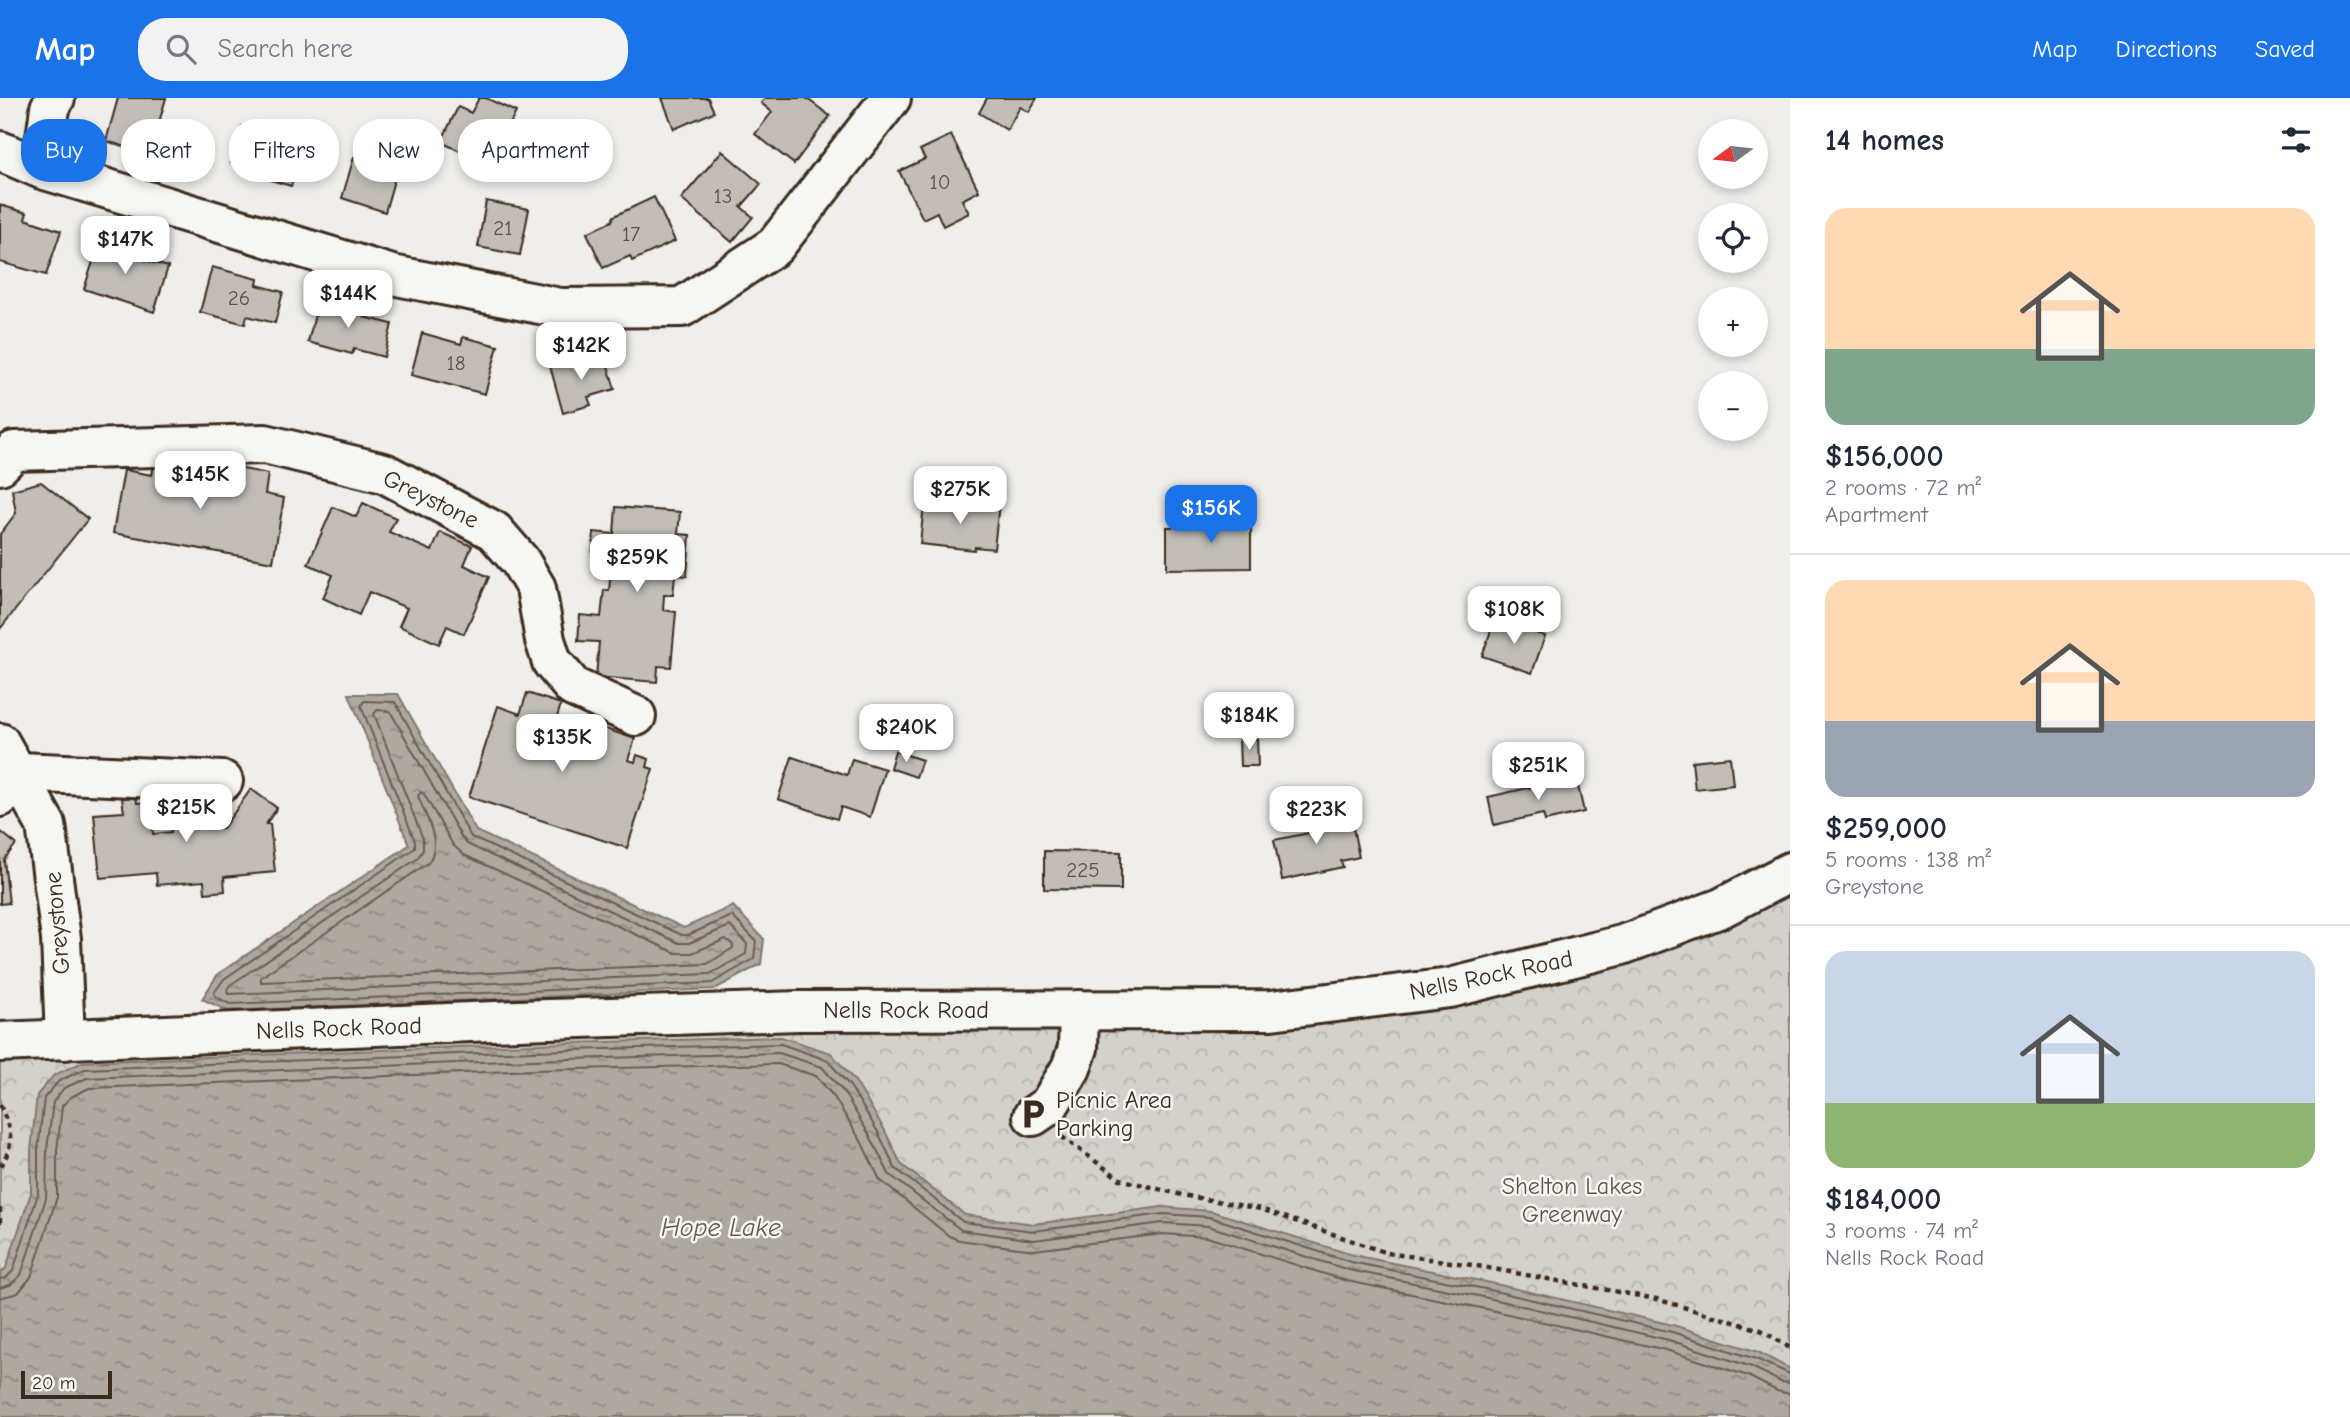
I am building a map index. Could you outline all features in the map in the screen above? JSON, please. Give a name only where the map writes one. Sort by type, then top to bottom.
[{"type":"street","points":[[49,119],[54,98]]},
{"type":"street","points":[[85,182],[392,275],[561,308],[682,307],[775,246],[891,98]]},
{"type":"street","points":[[0,151],[21,160]]},
{"type":"street","name":"Greystone","points":[[0,464],[14,451],[265,444],[384,473],[494,531],[520,561],[536,588],[545,640],[552,662],[573,687],[636,716]]},
{"type":"street","name":"Greystone","points":[[6,770],[223,781]]},
{"type":"street","name":"Greystone","points":[[6,770],[46,825],[61,939],[65,1040]]},
{"type":"street","name":"Nells Rock Road","points":[[0,1042],[505,1020],[784,1012],[1271,1010],[1450,988],[1622,945],[1721,908],[1790,872]]},
{"type":"street","points":[[1033,1116],[1049,1105],[1071,1068],[1078,1048],[1079,1010]]},
{"type":"path","points":[[0,1105],[11,1133],[7,1156],[0,1168]]},
{"type":"path","points":[[1033,1116],[1120,1179],[1182,1195],[1261,1209],[1387,1253],[1472,1265],[1656,1298],[1761,1330],[1790,1348]]},
{"type":"path","points":[[0,1208],[0,1223]]},
{"type":"green space","name":"Hope Lake","points":[[1790,887],[1790,1417],[0,1417],[0,1062],[128,1053],[634,1030],[1308,1025]]},
{"type":"water","points":[[349,694],[398,694],[476,831],[684,928],[733,906],[764,939],[761,964],[715,989],[228,1011],[202,999],[218,974],[409,845]]},
{"type":"water","name":"Hope Lake","points":[[781,1037],[831,1053],[855,1081],[901,1164],[965,1215],[1034,1224],[1162,1207],[1211,1211],[1353,1255],[1491,1283],[1673,1325],[1758,1352],[1790,1369],[1790,1417],[0,1417],[0,1274],[6,1268],[31,1193],[31,1150],[37,1095],[54,1075],[83,1062]]},
{"type":"building","points":[[118,98],[166,98],[160,119],[121,119],[121,145],[107,141]]},
{"type":"building","points":[[479,98],[486,98],[516,112],[512,119],[458,119],[458,150],[444,143],[444,136],[458,107],[471,113]]},
{"type":"building","points":[[662,98],[708,98],[714,112],[674,129]]},
{"type":"building","points":[[765,98],[806,98],[830,116],[794,164],[755,134],[772,112],[761,103]]},
{"type":"building","points":[[987,98],[1037,98],[1029,112],[1020,107],[1007,130],[979,113]]},
{"type":"building","points":[[951,135],[979,191],[962,200],[969,213],[943,226],[937,212],[923,219],[899,171],[925,159],[920,150]]},
{"type":"building","points":[[722,151],[761,184],[741,207],[753,217],[732,242],[681,199]]},
{"type":"building","points":[[353,160],[353,182],[394,182],[385,212],[342,198]]},
{"type":"building","points":[[654,197],[675,241],[632,261],[630,256],[603,268],[587,233],[612,221],[614,216]]},
{"type":"building","points":[[486,201],[529,209],[520,255],[478,247]]},
{"type":"building","points":[[0,205],[27,213],[25,219],[61,231],[46,275],[0,262]]},
{"type":"building","points":[[101,237],[134,248],[131,256],[168,267],[154,312],[84,289]]},
{"type":"building","points":[[212,267],[258,279],[257,285],[283,292],[275,323],[247,316],[245,324],[200,312]]},
{"type":"building","points":[[319,299],[359,310],[364,317],[392,324],[384,357],[354,349],[352,354],[308,342]]},
{"type":"building","points":[[422,333],[461,344],[463,337],[498,346],[485,394],[411,375]]},
{"type":"building","points":[[605,356],[615,389],[588,397],[591,405],[563,413],[550,366],[578,358],[580,364]]},
{"type":"building","points":[[155,458],[204,467],[201,483],[234,489],[238,468],[268,474],[265,494],[284,498],[273,562],[113,533],[124,470],[152,475]]},
{"type":"building","points":[[41,482],[88,519],[0,629],[0,534],[16,513],[12,490]]},
{"type":"building","points":[[983,502],[999,504],[994,549],[975,547],[974,550],[920,544],[924,503],[977,509]]},
{"type":"building","points":[[363,503],[396,518],[389,532],[432,551],[440,532],[472,546],[464,565],[489,577],[464,634],[447,626],[439,644],[399,626],[407,608],[369,592],[359,615],[323,598],[333,575],[308,564],[333,507],[356,517]]},
{"type":"building","points":[[616,507],[680,512],[678,534],[690,535],[687,576],[675,575],[673,595],[664,595],[663,610],[676,612],[671,667],[658,666],[657,682],[596,677],[599,642],[578,641],[580,615],[601,617],[604,590],[609,590],[612,558],[592,556],[594,532],[614,534]]},
{"type":"building","points":[[1251,514],[1251,568],[1167,569],[1167,527],[1221,526],[1221,515]]},
{"type":"building","points":[[1495,619],[1545,636],[1532,673],[1482,656]]},
{"type":"building","points":[[527,693],[561,704],[555,724],[577,732],[574,743],[596,750],[603,728],[635,739],[628,760],[635,762],[637,755],[649,759],[647,767],[653,769],[627,848],[469,797],[498,706],[520,714]]},
{"type":"building","points":[[1257,738],[1258,766],[1240,766],[1239,739]]},
{"type":"building","points":[[895,751],[922,760],[916,777],[890,768]]},
{"type":"building","points":[[792,757],[847,775],[852,759],[885,769],[870,817],[841,807],[837,819],[778,799]]},
{"type":"building","points":[[1730,757],[1733,785],[1695,789],[1692,761]]},
{"type":"building","points":[[1576,777],[1584,812],[1545,821],[1543,814],[1494,825],[1488,797]]},
{"type":"building","points":[[251,789],[277,808],[266,824],[270,824],[275,872],[224,877],[225,891],[205,893],[204,881],[157,885],[156,873],[100,878],[94,814],[124,812],[122,798],[136,796],[137,803],[150,802],[153,834],[171,832],[168,808],[188,806],[188,814],[204,813],[206,829],[223,828]]},
{"type":"building","points":[[1329,805],[1333,827],[1352,823],[1359,857],[1341,861],[1343,867],[1282,880],[1274,840],[1309,833],[1304,810]]},
{"type":"building","points":[[0,831],[16,844],[4,860],[9,903],[0,904]]},
{"type":"building","points":[[1044,851],[1121,852],[1121,890],[1044,889]]},
{"type":"place","name":"Picnic Area Parking","points":[[1033,1114]]},
{"type":"park label","name":"Shelton Lakes Greenway","points":[[1572,1200]]}]
